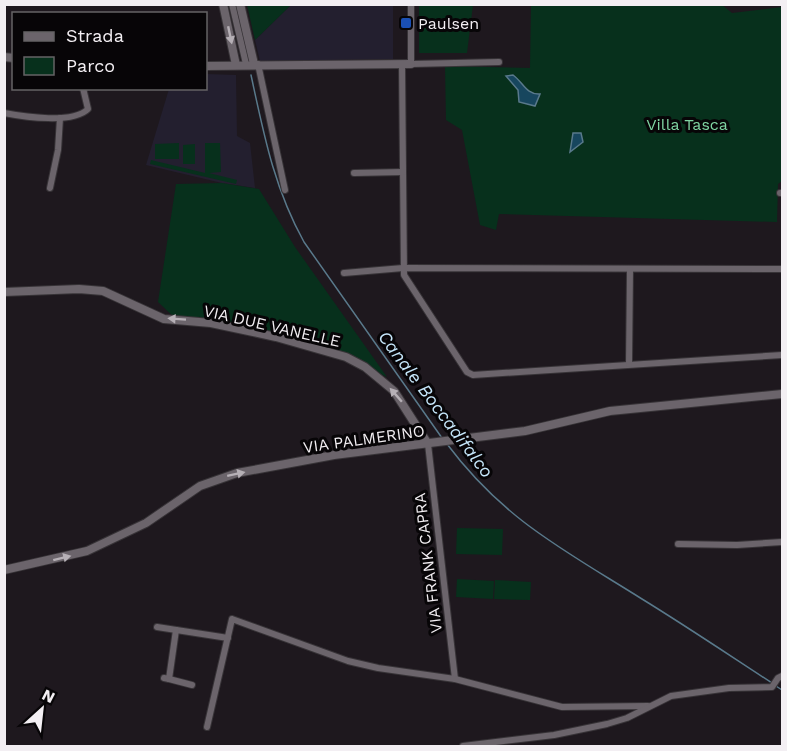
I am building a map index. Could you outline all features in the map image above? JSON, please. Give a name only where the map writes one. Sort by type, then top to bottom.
[{"type":"street","points":[[223,4],[236,65]]},
{"type":"street","points":[[232,4],[252,64]]},
{"type":"street","points":[[240,4],[252,64],[285,190]]},
{"type":"street","points":[[411,4],[403,172],[404,275],[467,372],[473,375],[783,355]]},
{"type":"street","points":[[207,66],[499,62]]},
{"type":"street","points":[[4,113],[60,118],[82,116],[88,109],[84,90]]},
{"type":"street","points":[[50,188],[58,150],[60,118]]},
{"type":"street","points":[[354,173],[403,172]]},
{"type":"street","points":[[344,273],[403,268],[783,269]]},
{"type":"street","points":[[629,364],[630,270]]},
{"type":"street","name":"VIA DUE VANELLE","points":[[4,292],[79,289],[103,291],[164,319],[222,326],[276,337],[346,357],[365,367],[394,391],[428,444]]},
{"type":"street","name":"VIA PALMERINO","points":[[4,570],[87,551],[146,523],[182,497],[221,477],[334,455],[525,431],[610,411],[783,394]]},
{"type":"street","name":"VIA FRANK CAPRA","points":[[428,444],[455,679]]},
{"type":"street","points":[[678,544],[737,545],[783,542]]},
{"type":"street","points":[[207,727],[232,619],[348,661],[378,668],[455,679],[562,707],[648,706]]},
{"type":"street","points":[[157,627],[228,638]]},
{"type":"street","points":[[176,630],[166,679],[192,686]]},
{"type":"street","points":[[463,747],[579,730],[627,718],[663,698],[690,692],[774,684],[783,676]]},
{"type":"shaded area","points":[[291,5],[393,5],[393,59],[260,61],[255,40]]},
{"type":"shaded area","points":[[207,74],[236,75],[237,136],[250,143],[255,188],[222,183],[146,165],[169,90],[207,90]]},
{"type":"green space","points":[[247,4],[291,5],[255,40]]},
{"type":"green space","name":"Villa Tasca","points":[[721,4],[732,13],[782,7],[782,181],[778,184],[777,222],[499,214],[496,230],[480,225],[462,130],[446,120],[445,66],[530,68],[531,5]]},
{"type":"green space","points":[[419,5],[473,5],[467,53],[419,53]]},
{"type":"green space","points":[[179,143],[179,159],[155,159],[155,144]]},
{"type":"green space","points":[[205,143],[220,143],[221,172],[209,173],[237,180],[236,184],[150,164],[151,160],[205,173]]},
{"type":"green space","points":[[195,144],[195,164],[183,164],[183,145]]},
{"type":"green space","points":[[222,183],[259,189],[295,247],[387,377],[325,351],[176,319],[158,302],[176,184]]},
{"type":"green space","points":[[457,528],[503,529],[502,555],[456,554]]},
{"type":"green space","points":[[457,579],[494,581],[493,599],[456,597]]},
{"type":"green space","points":[[495,580],[531,582],[530,600],[494,599]]},
{"type":"water","points":[[513,75],[528,90],[540,94],[535,106],[519,102],[518,90],[506,76]]},
{"type":"water","points":[[573,133],[581,133],[583,142],[570,152]]},
{"type":"waterway","name":"Canale Boccadifalco","points":[[251,75],[277,181],[304,242],[442,438]]},
{"type":"waterway","name":"Canale Boccadifalco","points":[[447,444],[491,493],[537,532],[772,683]]},
{"type":"waterway","name":"Canale Boccadifalco","points":[[776,686],[782,690]]},
{"type":"place","name":"Paulsen","points":[[406,23]]}]
